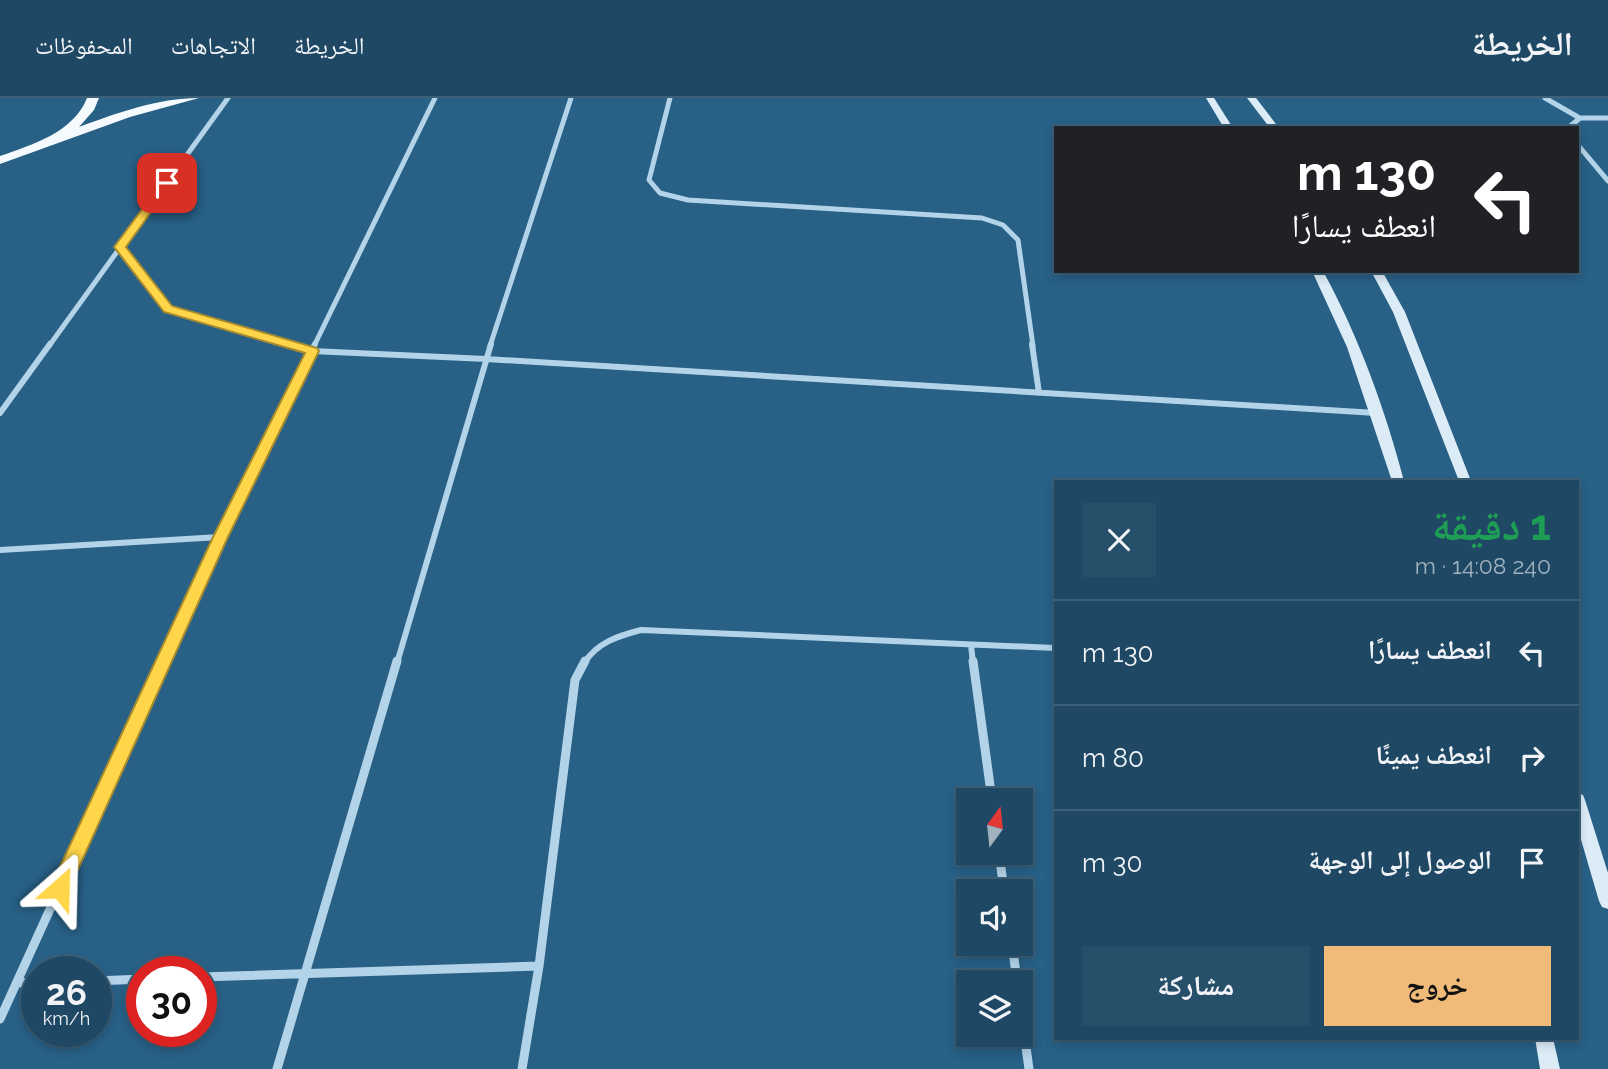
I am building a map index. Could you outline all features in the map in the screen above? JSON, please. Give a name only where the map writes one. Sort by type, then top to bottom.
[{"type":"main road","points":[[53,140],[79,121],[92,106],[93,98]]},
{"type":"main road","points":[[4,160],[120,116],[193,98]]},
{"type":"main road","points":[[1210,98],[1228,126]]},
{"type":"main road","points":[[1251,98],[1273,126]]},
{"type":"main road","points":[[1318,273],[1331,294],[1377,414],[1398,480]]},
{"type":"main road","points":[[1377,273],[1399,312],[1465,480]]},
{"type":"main road","points":[[1579,807],[1608,901]]},
{"type":"main road","points":[[1544,1040],[1550,1069]]},
{"type":"street","points":[[0,413],[229,98]]},
{"type":"street","points":[[0,1019],[220,537],[435,98]]},
{"type":"street","points":[[276,1069],[307,974],[486,359],[571,98]]},
{"type":"street","points":[[670,98],[649,180],[654,191],[662,195],[688,200],[982,218],[1000,222],[1010,229],[1018,240],[1039,393]]},
{"type":"street","points":[[1545,98],[1578,117],[1608,118]]},
{"type":"street","points":[[1569,126],[1578,117]]},
{"type":"street","points":[[1579,146],[1608,181]]},
{"type":"street","points":[[120,247],[168,309],[313,351],[486,359],[1377,414]]},
{"type":"street","points":[[0,550],[220,537]]},
{"type":"street","points":[[522,1069],[539,966],[575,680],[582,663],[592,650],[615,637],[641,630],[1054,648]]},
{"type":"street","points":[[971,645],[990,788]]},
{"type":"street","points":[[217,977],[539,966]]},
{"type":"street","points":[[17,983],[21,983]]},
{"type":"street","points":[[1026,1047],[1029,1069]]},
{"type":"route","points":[[60,888],[220,537],[313,351],[168,309],[120,247],[167,183]]}]
